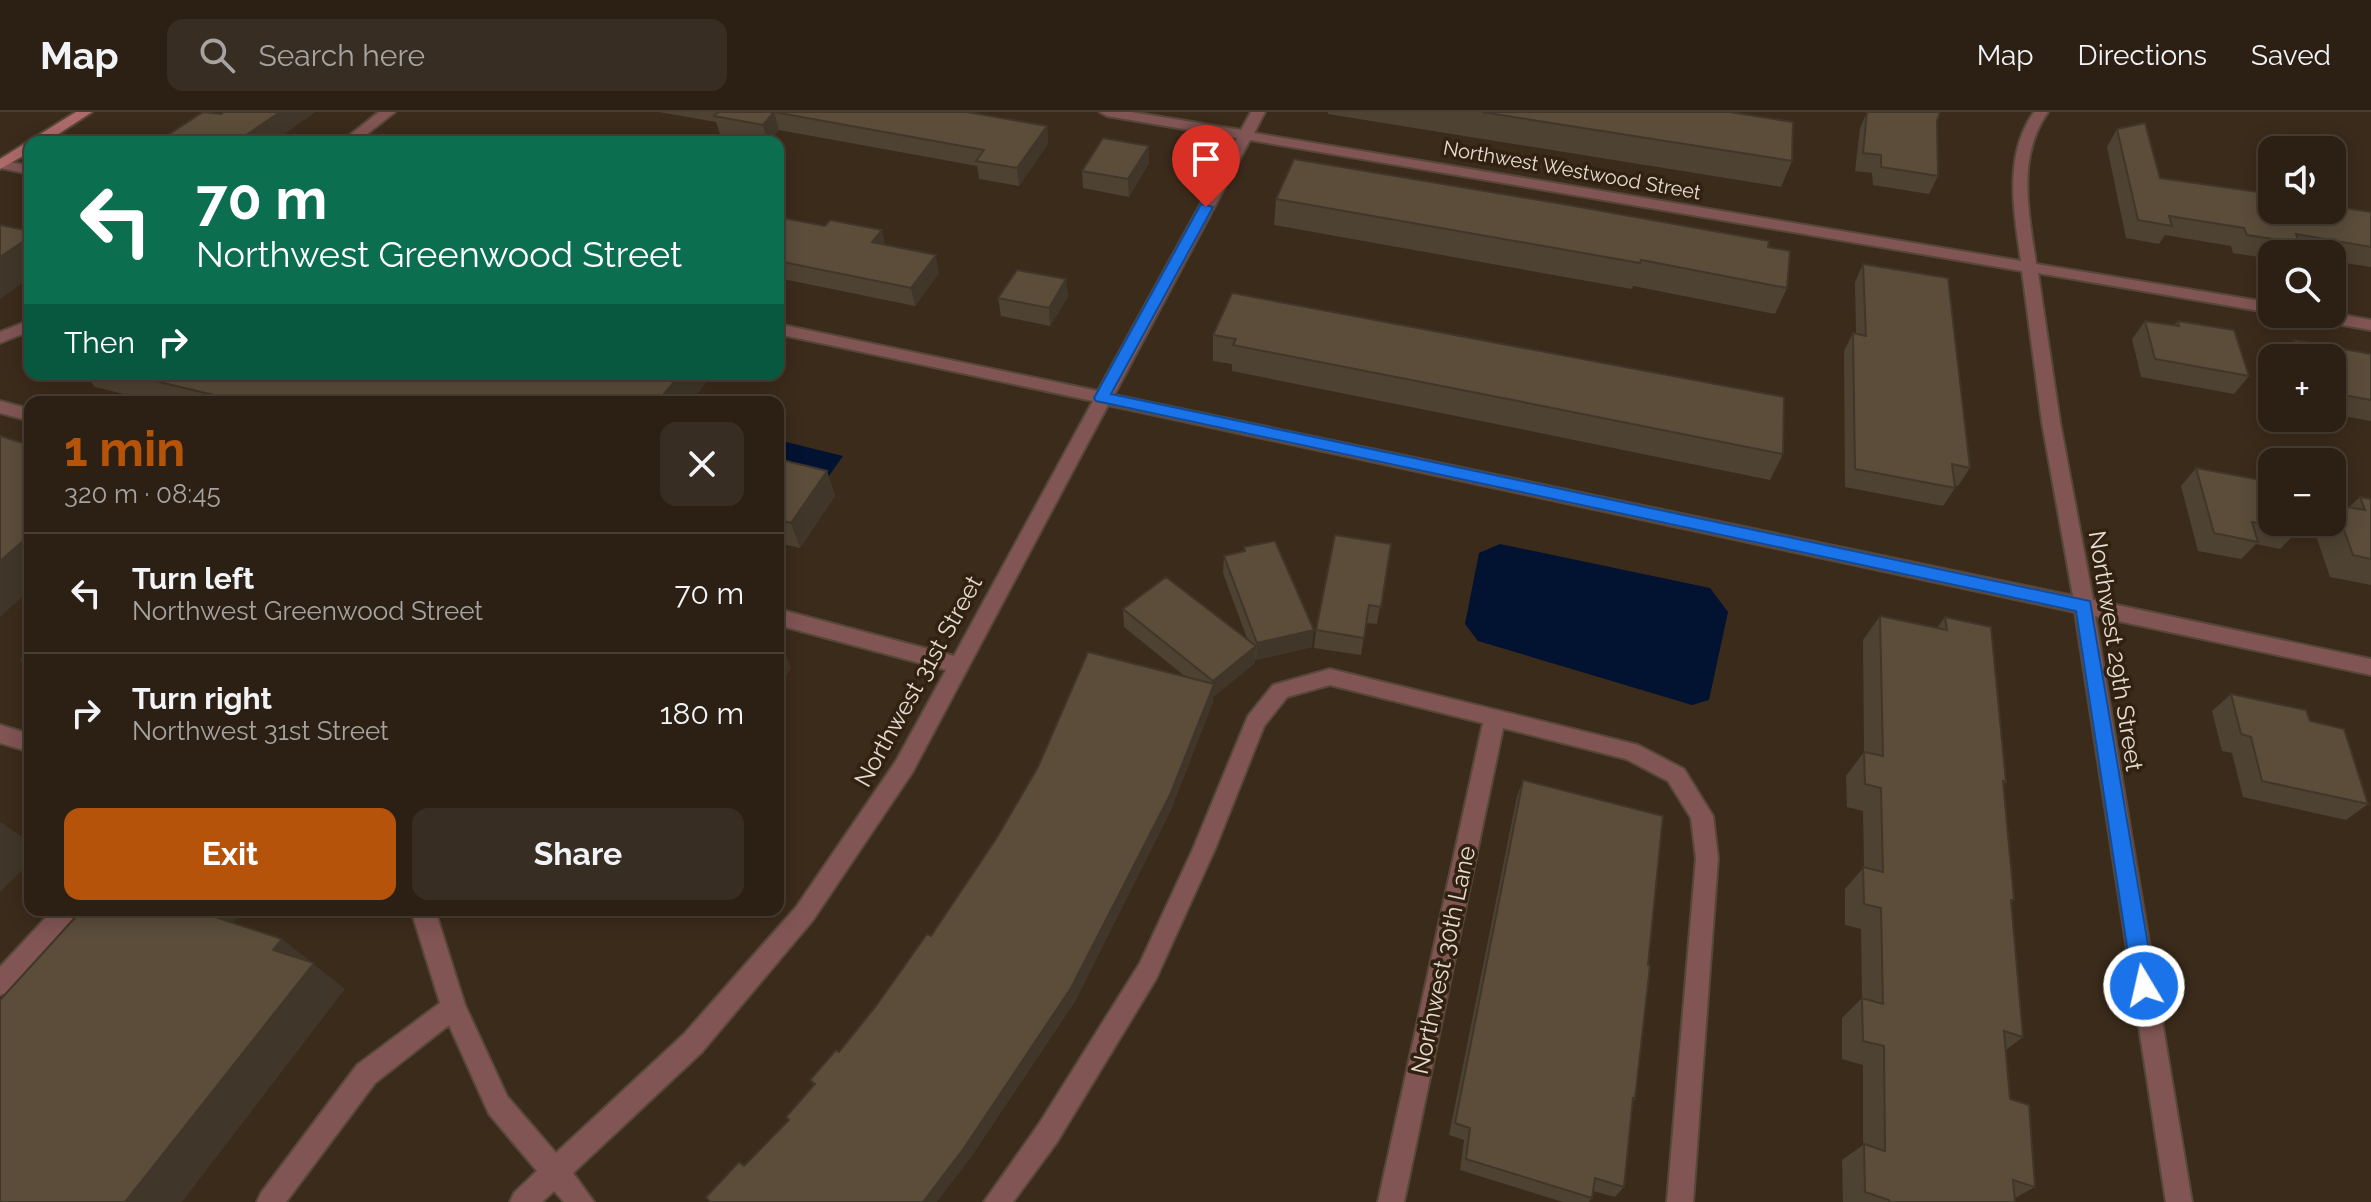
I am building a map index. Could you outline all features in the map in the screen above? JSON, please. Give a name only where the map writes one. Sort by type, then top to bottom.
[{"type":"main road","points":[[47,136],[85,112]]},
{"type":"main road","points":[[0,164],[24,150]]},
{"type":"street","points":[[356,136],[388,112]]},
{"type":"street","name":"Northwest Westwood Street","points":[[1107,112],[2258,306]]},
{"type":"street","name":"Northwest 31st Street","points":[[523,1202],[693,1043],[805,913],[904,767],[1258,112]]},
{"type":"street","name":"Northwest 29th Street","points":[[2041,112],[2029,129],[2018,188],[2051,422],[2084,606],[2179,1202]]},
{"type":"street","points":[[0,164],[24,169]]},
{"type":"street","points":[[2346,321],[2371,325]]},
{"type":"street","points":[[0,338],[24,328]]},
{"type":"street","points":[[784,330],[2371,667]]},
{"type":"street","points":[[0,407],[24,413]]},
{"type":"street","points":[[784,619],[959,665]]},
{"type":"street","points":[[997,1202],[1048,1133],[1148,971],[1204,849],[1255,722],[1280,691],[1330,677],[1631,751],[1676,775],[1702,816],[1707,858],[1680,1202]]},
{"type":"street","name":"Northwest 30th Lane","points":[[1391,1202],[1495,718]]},
{"type":"street","points":[[0,734],[24,741]]},
{"type":"street","points":[[0,984],[62,916]]},
{"type":"street","points":[[425,916],[453,1007],[498,1105],[581,1202]]},
{"type":"street","points":[[270,1202],[366,1074],[453,1007]]},
{"type":"water","points":[[784,441],[843,456],[826,480],[784,470]]},
{"type":"water","points":[[1500,544],[1710,588],[1728,612],[1709,700],[1692,705],[1478,641],[1465,624],[1479,553]]},
{"type":"building","points":[[203,112],[280,112],[245,136],[167,136]]},
{"type":"building","points":[[718,112],[774,112],[763,125],[714,116]]},
{"type":"building","points":[[774,112],[967,112],[1047,126],[1017,168],[976,161],[984,150]]},
{"type":"building","points":[[1482,112],[1730,112],[1793,122],[1792,161]]},
{"type":"building","points":[[1867,112],[1940,112],[1937,121],[1938,176],[1881,167],[1881,155],[1863,153]]},
{"type":"building","points":[[2145,123],[2160,178],[2258,192],[2258,224],[2346,224],[2346,208],[2371,212],[2371,247],[2346,243],[2346,240],[2296,234],[2298,240],[2280,240],[2247,235],[2244,228],[2169,216],[2172,226],[2138,220],[2117,129]]},
{"type":"building","points":[[1103,138],[1149,146],[1128,179],[1082,171]]},
{"type":"building","points":[[1294,159],[1769,241],[1768,247],[1790,251],[1787,288],[1641,260],[1640,263],[1276,199]]},
{"type":"building","points":[[784,218],[825,226],[830,220],[882,230],[872,242],[936,255],[911,288],[784,262]]},
{"type":"building","points":[[0,225],[24,230],[24,241],[0,257]]},
{"type":"building","points":[[1863,264],[1948,278],[1970,468],[1952,464],[1955,488],[1855,469],[1853,333],[1866,336]]},
{"type":"building","points":[[1017,270],[1066,279],[1049,308],[998,298]]},
{"type":"building","points":[[1232,293],[1784,397],[1783,454],[1233,345],[1236,339],[1213,335]]},
{"type":"building","points":[[2145,321],[2179,326],[2178,321],[2234,330],[2249,376],[2155,359]]},
{"type":"building","points":[[2294,340],[2316,344],[2296,344]]},
{"type":"building","points":[[2346,349],[2371,354],[2371,400],[2346,396]]},
{"type":"building","points":[[151,380],[676,380],[662,396],[218,396]]},
{"type":"building","points":[[0,436],[24,443],[24,540],[0,561]]},
{"type":"building","points":[[784,460],[827,471],[791,523],[784,521]]},
{"type":"building","points":[[2196,468],[2258,479],[2258,523],[2252,522],[2258,542],[2214,533]]},
{"type":"building","points":[[2360,497],[2371,499],[2371,559],[2353,555],[2346,536],[2346,507],[2365,510]]},
{"type":"building","points":[[1335,535],[1391,544],[1381,607],[1369,605],[1364,638],[1316,630]]},
{"type":"building","points":[[1275,541],[1314,630],[1257,643],[1224,556],[1245,551],[1244,547]]},
{"type":"building","points":[[1166,577],[1256,646],[1213,681],[1123,609]]},
{"type":"building","points":[[1880,616],[1947,630],[1945,617],[1991,627],[2006,782],[2003,781],[2023,1037],[2004,1031],[2010,1099],[2029,1105],[2035,1187],[2013,1180],[2015,1202],[1889,1202],[1865,1192],[1864,1144],[1885,1151],[1884,1046],[1863,1041],[1862,998],[1883,1004],[1881,908],[1864,904],[1863,867],[1883,872],[1881,788],[1865,784],[1864,752],[1883,756]]},
{"type":"building","points":[[1088,652],[1214,684],[1170,795],[1071,988],[964,1148],[923,1202],[710,1202],[706,1197],[739,1162],[744,1166],[789,1120],[786,1117],[815,1084],[810,1080],[836,1050],[839,1052],[876,1006],[927,934],[931,936],[996,839],[1038,767]]},
{"type":"building","points":[[2231,694],[2306,710],[2310,721],[2344,729],[2368,804],[2262,781],[2251,737],[2241,734]]},
{"type":"building","points":[[1523,780],[1663,816],[1650,966],[1624,1187],[1595,1178],[1592,1198],[1466,1159],[1470,1128],[1455,1123]]},
{"type":"building","points":[[77,916],[212,916],[282,939],[273,950],[314,963],[125,1202],[0,1202],[0,1000]]},
{"type":"route","points":[[1206,207],[1102,398],[2084,606],[2144,986]]}]
